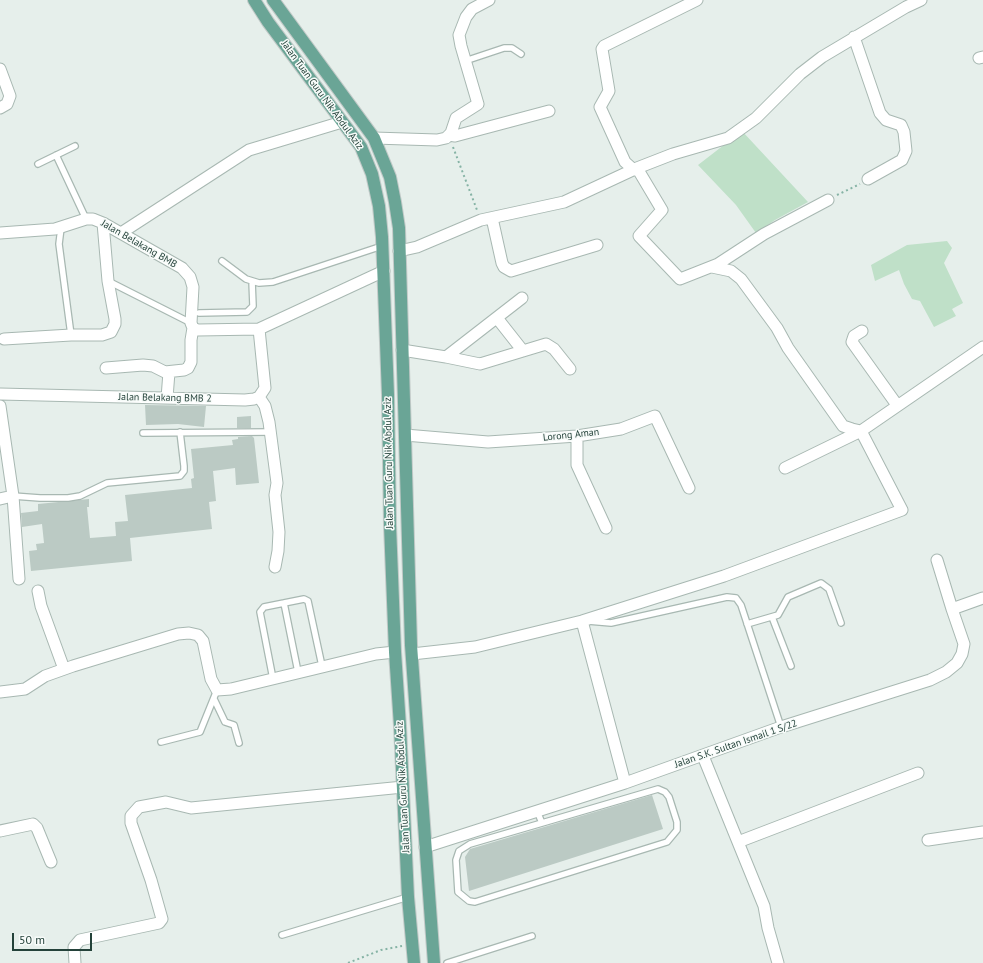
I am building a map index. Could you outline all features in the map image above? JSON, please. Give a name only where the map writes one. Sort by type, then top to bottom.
[{"type":"main road","name":"Jalan Tuan Guru Nik Abdul Aziz","points":[[254,0],[361,147],[372,174],[379,206],[384,271],[390,525],[395,652],[404,788],[407,892],[414,963]]},
{"type":"main road","name":"Jalan Tuan Guru Nik Abdul Aziz","points":[[273,0],[374,138],[390,177],[399,228],[412,654],[434,963]]},
{"type":"main road","points":[[390,525],[394,520],[400,518],[407,523]]},
{"type":"main road","points":[[407,892],[427,881]]},
{"type":"street","points":[[374,138],[438,140],[446,138],[456,118],[478,104],[459,35],[462,24],[472,9],[488,0]]},
{"type":"street","points":[[698,0],[604,46],[602,49],[609,91],[600,107],[625,162],[636,169],[662,210],[639,236],[680,279],[712,267],[764,234],[828,200]]},
{"type":"street","points":[[399,251],[417,247],[486,219],[564,202],[673,154],[728,138],[756,118],[800,74],[822,57],[854,37],[921,0]]},
{"type":"street","points":[[854,37],[880,113],[886,120],[901,125],[905,145],[905,155],[902,160],[868,179]]},
{"type":"street","points":[[0,69],[10,96],[7,104],[0,108]]},
{"type":"street","points":[[448,135],[455,136],[549,111]]},
{"type":"street","points":[[121,233],[249,150],[342,122]]},
{"type":"street","points":[[0,233],[61,228],[86,219]]},
{"type":"street","name":"Jalan Belakang BMB","points":[[86,219],[93,219],[121,233],[182,268],[190,277],[193,287],[190,365],[184,370],[169,372]]},
{"type":"street","points":[[486,219],[502,263],[504,267],[511,271],[597,245]]},
{"type":"street","points":[[4,340],[71,334],[102,335],[111,332],[114,328],[115,319],[108,281],[103,223]]},
{"type":"street","points":[[412,654],[474,647],[582,621],[724,576],[902,510],[861,431],[843,426],[788,348],[777,328],[741,279],[731,270],[712,267]]},
{"type":"street","points":[[192,326],[198,330],[259,329],[384,271]]},
{"type":"street","points":[[446,357],[522,298]]},
{"type":"street","points":[[497,318],[523,351]]},
{"type":"street","points":[[259,329],[265,388],[259,398],[265,406],[271,432],[277,483],[275,495],[279,532],[275,567]]},
{"type":"street","points":[[862,331],[854,336],[852,342],[897,405]]},
{"type":"street","points":[[402,350],[480,364],[542,345],[549,345],[570,369]]},
{"type":"street","points":[[784,468],[861,431],[983,347]]},
{"type":"street","points":[[106,368],[149,366],[169,372],[168,398]]},
{"type":"street","name":"Jalan Belakang BMB 2","points":[[0,394],[245,400],[259,398]]},
{"type":"street","points":[[0,406],[13,496],[19,579]]},
{"type":"street","name":"Lorong Aman","points":[[405,435],[488,442],[577,436],[621,429],[655,416],[689,488]]},
{"type":"street","points":[[577,436],[577,465],[606,528]]},
{"type":"street","points":[[0,499],[13,496]]},
{"type":"street","name":"Jalan S.K. Sultan Ismail 1 S/22","points":[[425,847],[703,756],[781,727],[930,680],[946,672],[957,663],[962,654],[964,644],[937,560]]},
{"type":"street","points":[[38,591],[64,670]]},
{"type":"street","points":[[952,609],[983,598]]},
{"type":"street","points":[[582,621],[625,782]]},
{"type":"street","points":[[0,692],[25,689],[45,676],[178,634],[189,633],[198,635],[203,641],[211,679],[216,694],[322,666],[376,654],[395,652]]},
{"type":"street","points":[[703,756],[764,906],[768,928],[778,963]]},
{"type":"street","points":[[738,842],[918,773]]},
{"type":"street","points":[[75,963],[74,947],[80,940],[158,923],[162,918],[151,880],[131,823],[131,816],[139,807],[166,802],[191,808],[404,788]]},
{"type":"street","points":[[0,831],[33,824],[37,828],[51,862]]},
{"type":"street","points":[[928,840],[983,832]]},
{"type":"lane","points":[[465,61],[504,48],[512,48],[522,54]]},
{"type":"lane","points":[[38,164],[75,146]]},
{"type":"lane","points":[[56,155],[86,219]]},
{"type":"lane","points":[[61,228],[59,244],[71,334]]},
{"type":"lane","points":[[222,261],[246,279],[259,283],[273,282],[383,246]]},
{"type":"lane","points":[[108,281],[192,326]]},
{"type":"lane","points":[[199,313],[247,312],[253,306],[252,281]]},
{"type":"lane","points":[[13,496],[68,498],[80,496],[107,483],[180,476],[184,471],[184,466],[180,432]]},
{"type":"lane","points":[[143,433],[271,432]]},
{"type":"lane","points":[[748,624],[780,614],[788,597],[821,583],[829,588],[842,624]]},
{"type":"lane","points":[[582,621],[611,623],[732,597],[739,601],[748,624],[781,727]]},
{"type":"lane","points":[[273,679],[260,610],[264,607],[304,599],[308,600],[322,666]]},
{"type":"lane","points":[[284,603],[298,672]]},
{"type":"lane","points":[[772,617],[790,666]]},
{"type":"lane","points":[[161,742],[200,732],[216,694]]},
{"type":"lane","points":[[216,694],[225,722],[234,724],[239,743]]},
{"type":"lane","points":[[658,789],[665,792],[669,797],[677,822],[677,830],[667,842],[475,902],[469,901],[458,892],[456,860],[459,851],[470,844],[542,823],[658,789]]},
{"type":"lane","points":[[537,811],[542,823]]},
{"type":"lane","points":[[282,935],[407,892]]},
{"type":"lane","points":[[447,963],[532,936]]},
{"type":"path","points":[[448,135],[486,219]]},
{"type":"path","points":[[828,200],[868,179]]},
{"type":"path","points":[[348,963],[381,950],[412,944]]},
{"type":"green space","points":[[742,131],[808,202],[775,220],[756,233],[736,205],[698,165]]},
{"type":"green space","points":[[947,241],[952,248],[944,263],[963,303],[952,309],[956,316],[934,327],[920,301],[912,299],[899,270],[875,281],[871,265],[907,245]]},
{"type":"building","points":[[145,405],[206,406],[204,427],[178,424],[146,425]]},
{"type":"building","points":[[251,416],[251,428],[237,428],[237,417]]},
{"type":"building","points":[[252,436],[254,438],[259,483],[236,485],[235,468],[213,471],[216,501],[209,502],[212,529],[130,538],[132,561],[31,571],[29,551],[37,550],[36,544],[44,543],[42,524],[22,527],[21,513],[38,511],[38,504],[89,499],[89,507],[87,507],[90,538],[116,536],[115,522],[128,521],[125,495],[192,488],[191,479],[194,478],[191,449],[233,445],[232,440],[238,439],[238,437]]},
{"type":"building","points":[[652,795],[663,829],[469,891],[465,857],[470,849]]}]
